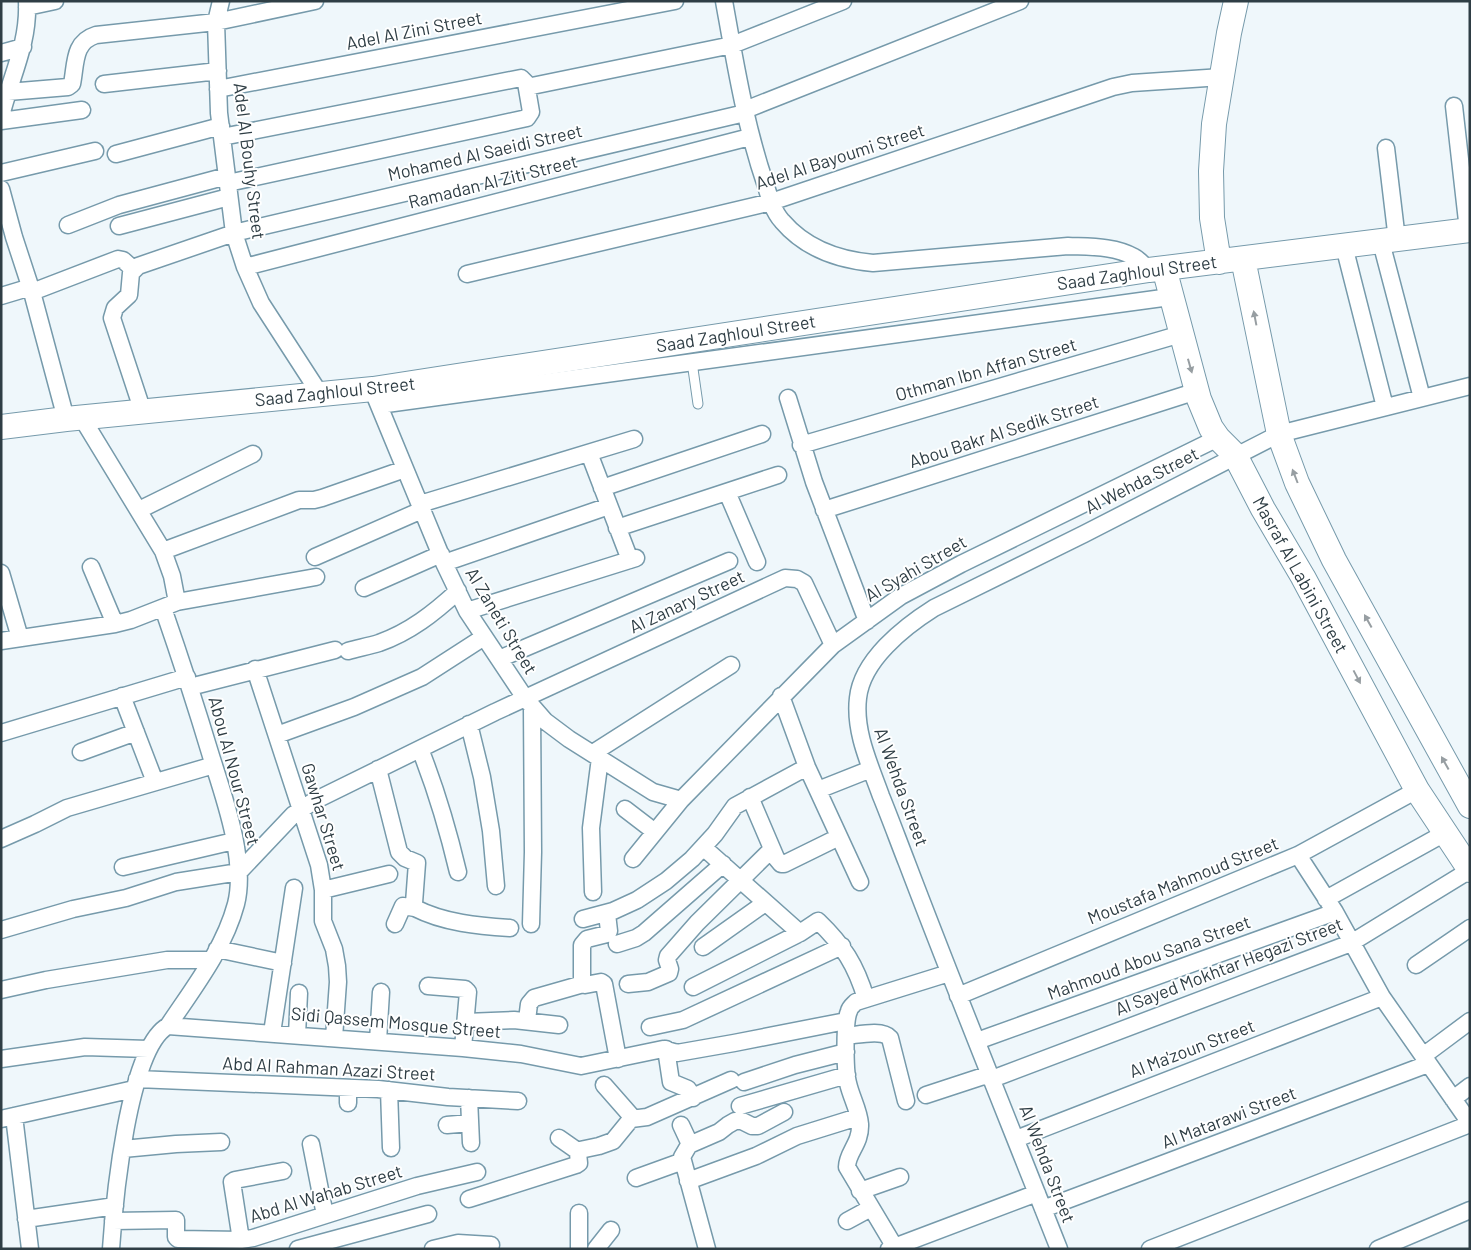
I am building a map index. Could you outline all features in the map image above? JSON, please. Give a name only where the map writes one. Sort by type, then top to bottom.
[{"type":"main road","points":[[1219,262],[1212,218],[1210,171],[1214,124],[1236,1]]},
{"type":"main road","name":"Saad Zaghloul Street","points":[[1,428],[320,394],[376,397],[1156,269],[1469,230]]},
{"type":"main road","name":"Masraf Al Labini Street","points":[[1243,259],[1279,434],[1297,483],[1334,560],[1470,806]]},
{"type":"main road","name":"Masraf Al Labini Street","points":[[1156,269],[1170,297],[1197,391],[1211,428],[1218,438],[1236,455],[1263,509],[1303,578],[1417,790],[1470,870]]},
{"type":"main road","points":[[1287,550],[1320,531]]},
{"type":"main road","points":[[1303,578],[1334,560]]},
{"type":"street","points":[[1,116],[23,47],[27,4],[55,1]]},
{"type":"street","name":"Adel Al Bouhy Street","points":[[221,1],[216,22],[218,89],[234,233],[245,267],[261,304],[320,394]]},
{"type":"street","points":[[8,92],[68,87],[72,84],[79,47],[89,37],[216,22],[315,1]]},
{"type":"street","name":"Adel Al Zini Street","points":[[218,89],[675,1]]},
{"type":"street","points":[[724,1],[750,137],[771,202],[780,220],[794,234],[812,247],[855,261],[873,262],[1077,246],[1119,251],[1156,269]]},
{"type":"street","points":[[527,88],[732,45],[843,1]]},
{"type":"street","name":"Mohamed Al Saeidi Street","points":[[133,269],[234,233],[745,111],[985,8],[1020,1]]},
{"type":"street","points":[[1,53],[23,47]]},
{"type":"street","points":[[104,84],[218,71]]},
{"type":"street","name":"Adel Al Bayoumi Street","points":[[467,274],[771,202],[1113,87],[1139,82],[1222,77]]},
{"type":"street","points":[[68,225],[119,205],[228,186],[527,118],[532,112],[525,81],[521,78],[222,132],[116,154]]},
{"type":"street","points":[[1454,106],[1465,157],[1469,230]]},
{"type":"street","points":[[1,121],[82,110]]},
{"type":"street","name":"Ramadan Al Ziti Street","points":[[245,267],[750,137]]},
{"type":"street","points":[[1386,148],[1389,241],[1422,398]]},
{"type":"street","points":[[1,174],[95,151]]},
{"type":"street","points":[[119,226],[228,186]]},
{"type":"street","name":"Abou Al Nour Street","points":[[1,189],[14,237],[74,419],[139,510],[163,551],[172,576],[170,605],[189,682],[228,810],[239,872],[236,904],[224,938],[168,1026],[162,1029],[148,1049],[136,1084],[123,1149],[111,1249]]},
{"type":"street","points":[[1344,246],[1384,407]]},
{"type":"street","points":[[1,296],[31,289],[118,259],[123,260],[133,269],[130,273],[129,295],[115,308],[112,318],[143,412]]},
{"type":"street","name":"Saad Zaghloul Street","points":[[376,397],[692,362],[1170,297]]},
{"type":"street","name":"Othman Ibn Affan Street","points":[[802,445],[1181,334]]},
{"type":"street","points":[[1279,434],[1470,386]]},
{"type":"street","name":"Abou Bakr Al Sedik Street","points":[[824,510],[1197,391]]},
{"type":"street","name":"Al Zaneti Street","points":[[376,397],[442,558],[458,591],[468,611],[528,702],[551,725],[569,739],[653,792],[681,800]]},
{"type":"street","points":[[788,398],[824,510],[866,621]]},
{"type":"street","points":[[602,488],[762,434]]},
{"type":"street","name":"Al Wehda Street","points":[[1059,1249],[958,996],[871,769],[857,721],[860,685],[868,670],[890,642],[916,619],[934,608],[1279,434]]},
{"type":"street","name":"Al Syahi Street","points":[[632,859],[681,800],[781,696],[833,645],[866,621],[910,592],[961,564],[1218,438]]},
{"type":"street","points":[[315,557],[421,507],[634,439]]},
{"type":"street","points":[[468,611],[633,559],[617,528],[589,453]]},
{"type":"street","points":[[139,510],[253,454]]},
{"type":"street","points":[[163,551],[299,500],[322,498],[405,469]]},
{"type":"street","points":[[617,528],[778,475]]},
{"type":"street","points":[[727,492],[757,562]]},
{"type":"street","points":[[364,588],[442,558],[609,506]]},
{"type":"street","points":[[1072,509],[1084,534]]},
{"type":"street","points":[[499,659],[729,561]]},
{"type":"street","points":[[92,567],[115,624]]},
{"type":"street","points":[[1,573],[20,638]]},
{"type":"street","points":[[1,640],[115,624],[170,605],[316,576]]},
{"type":"street","name":"Al Zanary Street","points":[[528,702],[785,578],[793,578],[804,583],[833,645]]},
{"type":"street","points":[[1,733],[122,696],[379,643],[408,630],[435,612],[458,591]]},
{"type":"street","points":[[277,735],[354,707],[422,678],[484,636]]},
{"type":"street","points":[[593,892],[591,828],[597,756],[731,665]]},
{"type":"street","name":"Gawhar Street","points":[[255,669],[319,866],[323,890],[323,921],[334,949],[337,966],[338,982],[334,1038]]},
{"type":"street","points":[[122,696],[155,782]]},
{"type":"street","points":[[781,696],[807,767],[860,882]]},
{"type":"street","points":[[1,930],[73,909],[126,898],[176,882],[239,872],[301,809],[469,724],[528,702],[533,843],[531,924]]},
{"type":"street","points":[[469,724],[482,778],[491,831],[496,886]]},
{"type":"street","points":[[82,752],[136,732]]},
{"type":"street","points":[[420,749],[441,806],[458,872]]},
{"type":"street","points":[[1,839],[66,808],[214,765]]},
{"type":"street","points":[[584,919],[606,914],[637,900],[666,881],[692,859],[715,834],[735,806],[807,767]]},
{"type":"street","points":[[378,769],[400,852],[405,858],[417,863],[415,908]]},
{"type":"street","points":[[818,790],[871,769]]},
{"type":"street","name":"Moustafa Mahmoud Street","points":[[958,996],[1298,855],[1417,790]]},
{"type":"street","points":[[750,797],[778,862],[784,864],[839,837]]},
{"type":"street","points":[[625,809],[655,832]]},
{"type":"street","name":"Mahmoud Abou Sana Street","points":[[977,1041],[1330,906],[1445,833]]},
{"type":"street","points":[[123,867],[234,842]]},
{"type":"street","points":[[703,847],[800,933]]},
{"type":"street","points":[[628,984],[648,982],[669,973],[668,956],[697,923],[772,849]]},
{"type":"street","points":[[1150,1249],[1470,1124],[1382,997],[1330,906],[1298,855]]},
{"type":"street","points":[[616,944],[627,942],[644,933],[723,864]]},
{"type":"street","name":"Al Sayed Mokhtar Hegazi Street","points":[[926,1095],[991,1076],[1351,943],[1470,870]]},
{"type":"street","points":[[323,890],[389,874]]},
{"type":"street","points":[[272,1033],[294,888]]},
{"type":"street","points":[[703,947],[765,903]]},
{"type":"street","points":[[395,924],[403,906],[463,923],[510,928]]},
{"type":"street","points":[[583,984],[582,945],[587,938],[607,934],[609,931],[606,914]]},
{"type":"street","points":[[693,987],[800,933],[818,921],[835,937],[849,956],[859,976],[866,999]]},
{"type":"street","points":[[1416,965],[1470,928]]},
{"type":"street","points":[[650,1026],[683,1020],[842,946]]},
{"type":"street","points":[[1,990],[167,960],[214,955],[283,963]]},
{"type":"street","points":[[949,973],[856,1002],[851,1006],[846,1036],[847,1075],[858,1117],[859,1135],[856,1146],[847,1161],[847,1167],[893,1248],[1037,1193]]},
{"type":"street","points":[[527,1020],[529,1004],[534,998],[583,984],[601,982],[604,984],[618,1059]]},
{"type":"street","points":[[428,986],[467,990],[469,995],[463,1048]]},
{"type":"street","points":[[378,1041],[381,992]]},
{"type":"street","points":[[297,1035],[299,993]]},
{"type":"street","name":"Al Ma'zoun Street","points":[[1016,1139],[1382,997]]},
{"type":"street","points":[[466,1022],[527,1020],[558,1025]]},
{"type":"street","name":"Al Matarawi Street","points":[[1043,1209],[1426,1060],[1470,1021]]},
{"type":"street","name":"Sidi Qassem Mosque Street","points":[[168,1026],[463,1048],[521,1054],[581,1066],[666,1049],[677,1053],[734,1044],[846,1036]]},
{"type":"street","points":[[604,1085],[615,1107],[633,1118],[648,1117],[738,1081],[795,1065],[846,1036],[882,1034],[890,1038],[906,1101]]},
{"type":"street","points":[[1,1059],[85,1047],[148,1049]]},
{"type":"street","points":[[666,1049],[671,1082],[688,1089],[693,1098]]},
{"type":"street","points":[[740,1106],[847,1075]]},
{"type":"street","name":"Abd Al Rahman Azazi Street","points":[[8,1118],[136,1084],[348,1096],[389,1090],[518,1101]]},
{"type":"street","points":[[1453,1099],[1470,1086]]},
{"type":"street","points":[[389,1090],[391,1148]]},
{"type":"street","points":[[469,1098],[471,1143]]},
{"type":"street","points":[[707,1249],[688,1182],[683,1154],[689,1145],[719,1132],[735,1121],[758,1126],[784,1112]]},
{"type":"street","points":[[688,1182],[756,1156],[797,1136],[858,1117]]},
{"type":"street","points":[[8,1118],[30,1249]]},
{"type":"street","points":[[579,1152],[613,1140],[633,1118]]},
{"type":"street","points":[[447,1125],[470,1123]]},
{"type":"street","points":[[680,1125],[689,1145]]},
{"type":"street","points":[[469,1199],[579,1163],[579,1152],[559,1138]]},
{"type":"street","points":[[123,1149],[220,1142]]},
{"type":"street","points":[[310,1144],[325,1215]]},
{"type":"street","points":[[636,1178],[683,1161]]},
{"type":"street","points":[[241,1240],[232,1182],[283,1171]]},
{"type":"street","name":"Abd Al Wahab Street","points":[[114,1213],[176,1220],[176,1237],[178,1239],[241,1240],[253,1238],[417,1186],[478,1172]]},
{"type":"street","points":[[860,1191],[900,1176]]},
{"type":"street","points":[[847,1221],[871,1208]]},
{"type":"street","points":[[1378,1249],[1470,1210]]},
{"type":"street","points":[[26,1219],[114,1213]]},
{"type":"street","points":[[579,1213],[579,1249]]},
{"type":"street","points":[[298,1249],[428,1214]]},
{"type":"street","points":[[596,1249],[611,1230]]},
{"type":"street","points":[[433,1249],[458,1243],[491,1245]]},
{"type":"lane","points":[[692,362],[698,404]]}]
